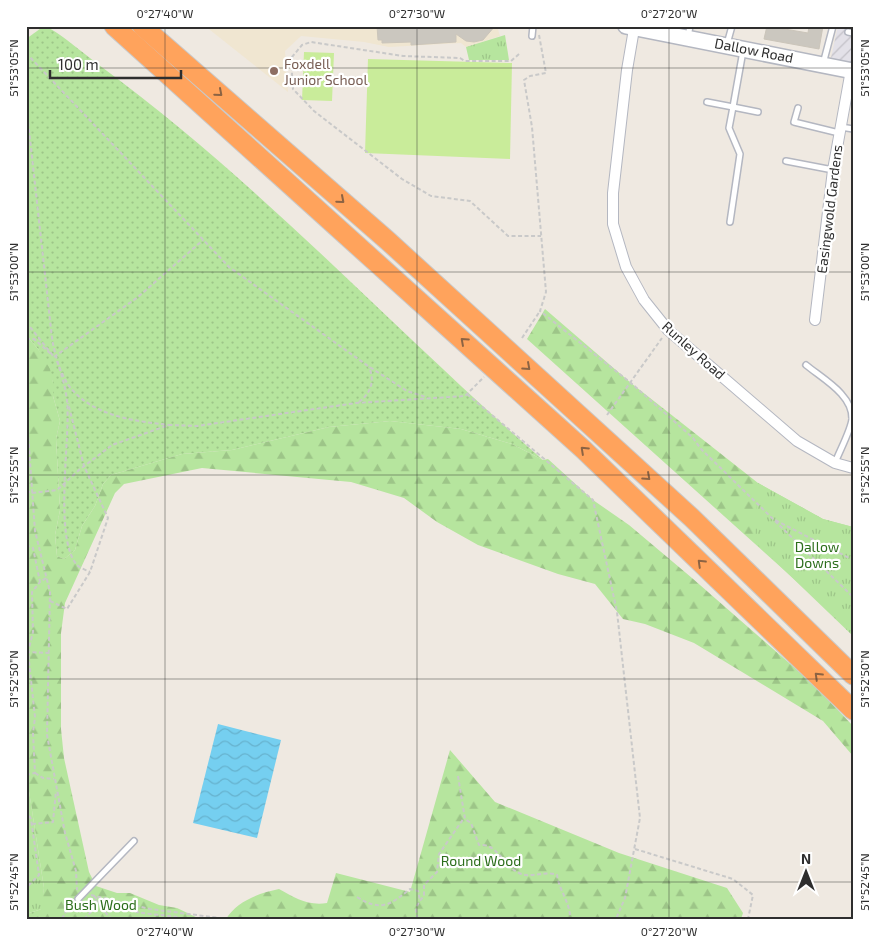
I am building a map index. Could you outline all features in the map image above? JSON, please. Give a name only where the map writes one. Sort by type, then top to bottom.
[{"type":"highway","points":[[114,26],[584,450],[853,710]]},
{"type":"highway","points":[[142,26],[388,241],[685,512],[853,675]]},
{"type":"street","name":"Dallow Road","points":[[630,28],[689,32],[727,45],[852,70]]},
{"type":"street","name":"Runley Road","points":[[630,28],[613,193],[613,224],[626,267],[644,300],[668,330],[798,441],[835,463],[853,468]]},
{"type":"street","name":"Easingwold Gardens","points":[[815,320],[833,170],[839,130],[852,70]]},
{"type":"lane","points":[[532,36],[533,26]]},
{"type":"lane","points":[[727,45],[732,26]]},
{"type":"lane","points":[[822,64],[833,26]]},
{"type":"lane","points":[[730,222],[740,154],[729,128],[744,48]]},
{"type":"lane","points":[[707,102],[758,112]]},
{"type":"lane","points":[[798,108],[794,122],[839,130],[853,129]]},
{"type":"lane","points":[[786,161],[833,170]]},
{"type":"lane","points":[[806,365],[847,399],[850,408],[852,421],[835,463]]},
{"type":"lane","points":[[78,899],[134,841]]},
{"type":"path","points":[[522,338],[540,311],[546,292],[532,127],[524,80],[530,76],[546,73],[539,32]]},
{"type":"path","points":[[520,54],[511,62],[465,61],[460,58],[403,56],[311,42],[302,46],[292,57],[292,82],[293,90],[314,111],[402,179],[431,196],[470,201],[508,236],[541,236]]},
{"type":"path","points":[[26,53],[229,267],[368,366],[407,391],[426,397]]},
{"type":"path","points":[[26,103],[54,357],[84,466],[108,518],[90,572],[67,610],[50,600]]},
{"type":"path","points":[[54,357],[138,297],[203,240]]},
{"type":"path","points":[[540,311],[631,383],[693,438],[701,449],[853,597]]},
{"type":"path","points":[[26,322],[54,357],[69,386],[89,405],[130,421],[197,426],[356,403],[467,394],[485,376]]},
{"type":"path","points":[[607,415],[668,330]]},
{"type":"path","points":[[26,339],[34,340],[54,357]]},
{"type":"path","points":[[356,403],[364,397],[372,385],[372,375],[368,366]]},
{"type":"path","points":[[467,394],[593,500],[617,612],[640,818],[625,898],[616,919]]},
{"type":"path","points":[[67,401],[65,482],[68,548],[77,565],[90,572]]},
{"type":"path","points":[[26,405],[35,531],[50,600],[50,653],[46,696],[47,735],[56,789],[76,871],[78,899]]},
{"type":"path","points":[[26,491],[32,493],[57,490],[112,445],[170,425]]},
{"type":"path","points":[[774,519],[853,560]]},
{"type":"path","points":[[26,545],[33,548],[40,582]]},
{"type":"path","points":[[35,773],[33,734],[35,718],[27,652],[32,632],[32,592],[46,578]]},
{"type":"path","points":[[27,652],[50,653]]},
{"type":"path","points":[[26,775],[35,773],[43,778],[55,779]]},
{"type":"path","points":[[418,919],[415,911],[417,903],[424,896],[424,885],[437,872],[439,854],[464,818],[458,776]]},
{"type":"path","points":[[32,824],[53,822],[56,789]]},
{"type":"path","points":[[26,810],[32,824],[39,875],[26,888]]},
{"type":"path","points":[[464,818],[471,823],[479,845],[492,848],[508,866],[519,873],[534,876],[549,872],[557,875],[561,893],[571,910],[570,919]]},
{"type":"path","points":[[634,848],[733,879],[753,895],[748,919]]},
{"type":"path","points":[[358,897],[371,905],[390,904],[410,889],[418,891],[420,901]]},
{"type":"path","points":[[93,895],[103,912],[112,919]]},
{"type":"path","points":[[62,919],[70,900],[93,895],[150,909],[227,919]]},
{"type":"path","points":[[84,919],[94,908],[97,900]]},
{"type":"path","points":[[118,901],[120,905],[134,910],[184,919]]},
{"type":"shaded area","name":"Foxdell Junior School","points":[[205,26],[497,26],[500,36],[466,47],[461,43],[389,47],[364,42],[301,36],[285,51],[288,92]]},
{"type":"shaded area","points":[[838,26],[853,26],[853,66],[830,62]]},
{"type":"green space","points":[[44,26],[71,43],[158,110],[215,158],[271,207],[433,360],[543,460],[512,444],[461,429],[390,421],[329,427],[232,450],[182,454],[111,475],[103,484],[95,506],[82,526],[75,550],[64,559],[57,556],[55,535],[60,510],[56,439],[60,421],[53,396],[53,382],[38,349],[26,335],[26,39]]},
{"type":"green space","points":[[505,35],[509,60],[469,60],[466,47]]},
{"type":"green space","points":[[304,52],[334,53],[332,101],[302,100]]},
{"type":"green space","points":[[368,59],[512,63],[510,159],[365,153]]},
{"type":"green space","points":[[545,309],[631,383],[758,483],[823,519],[853,527],[853,632],[527,339]]},
{"type":"green space","name":"Bush Wood","points":[[26,335],[38,349],[50,369],[53,382],[53,396],[60,421],[56,439],[60,510],[55,535],[57,556],[64,559],[75,550],[82,526],[95,506],[103,484],[111,475],[182,454],[232,450],[329,427],[390,421],[461,429],[512,444],[543,460],[548,459],[593,500],[629,525],[813,684],[853,726],[853,756],[823,721],[694,643],[645,624],[623,619],[595,584],[558,574],[478,545],[437,522],[404,498],[351,482],[202,468],[124,484],[115,493],[65,603],[61,633],[61,729],[64,758],[89,872],[96,886],[117,893],[130,893],[159,905],[177,908],[200,919],[39,919],[44,888],[26,772]]},
{"type":"green space","name":"Dallow Downs","points":[[758,483],[823,519],[853,527],[853,636],[755,542]]},
{"type":"green space","name":"Round Wood","points":[[450,750],[495,802],[619,853],[727,888],[743,913],[741,919],[226,919],[236,907],[249,899],[279,889],[308,902],[327,903],[336,873],[410,892]]},
{"type":"green space","points":[[29,791],[44,888],[42,909],[26,914],[26,792]]},
{"type":"green space","points":[[42,909],[39,919],[26,919],[26,914]]},
{"type":"water","points":[[218,724],[281,740],[257,838],[193,823]]},
{"type":"building","points":[[377,26],[495,26],[483,40],[466,41],[456,34],[456,42],[411,45],[411,42],[382,43],[382,40],[378,40]]},
{"type":"building","points":[[767,26],[808,33],[809,26],[823,26],[819,49],[764,39]]},
{"type":"place","name":"Foxdell Junior School","points":[[274,71]]}]
